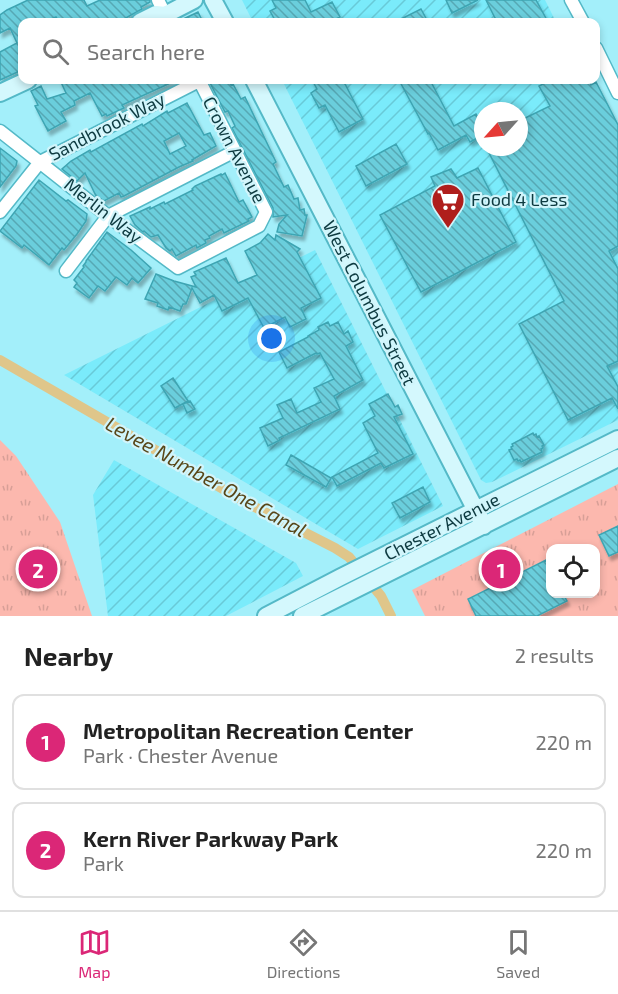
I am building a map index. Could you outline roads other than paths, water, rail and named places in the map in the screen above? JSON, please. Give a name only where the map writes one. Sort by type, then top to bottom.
[{"type":"main road","points":[[148,18],[194,0]]},
{"type":"main road","points":[[213,0],[223,18]]},
{"type":"main road","points":[[0,93],[19,84]]},
{"type":"main road","name":"West Columbus Street","points":[[256,84],[484,526]]},
{"type":"main road","name":"Chester Avenue","points":[[266,616],[618,439]]},
{"type":"main road","name":"Chester Avenue","points":[[302,616],[618,458]]},
{"type":"street","points":[[571,0],[581,18]]},
{"type":"street","points":[[600,56],[618,93]]},
{"type":"street","name":"Sandbrook Way","points":[[0,212],[40,162],[191,84]]},
{"type":"street","name":"Crown Avenue","points":[[178,268],[259,226],[266,212],[201,84]]},
{"type":"street","name":"Merlin Way","points":[[0,131],[178,268]]},
{"type":"street","points":[[66,271],[108,216],[235,151]]},
{"type":"waterway","name":"Levee Number One Canal","points":[[0,360],[247,503],[349,557],[381,596],[391,616]]},
{"type":"place","name":"Food 4 Less","points":[[448,229]]},
{"type":"place","name":"Kern River Parkway Park","points":[[38,569]]},
{"type":"place","name":"Metropolitan Recreation Center","points":[[501,569]]}]
